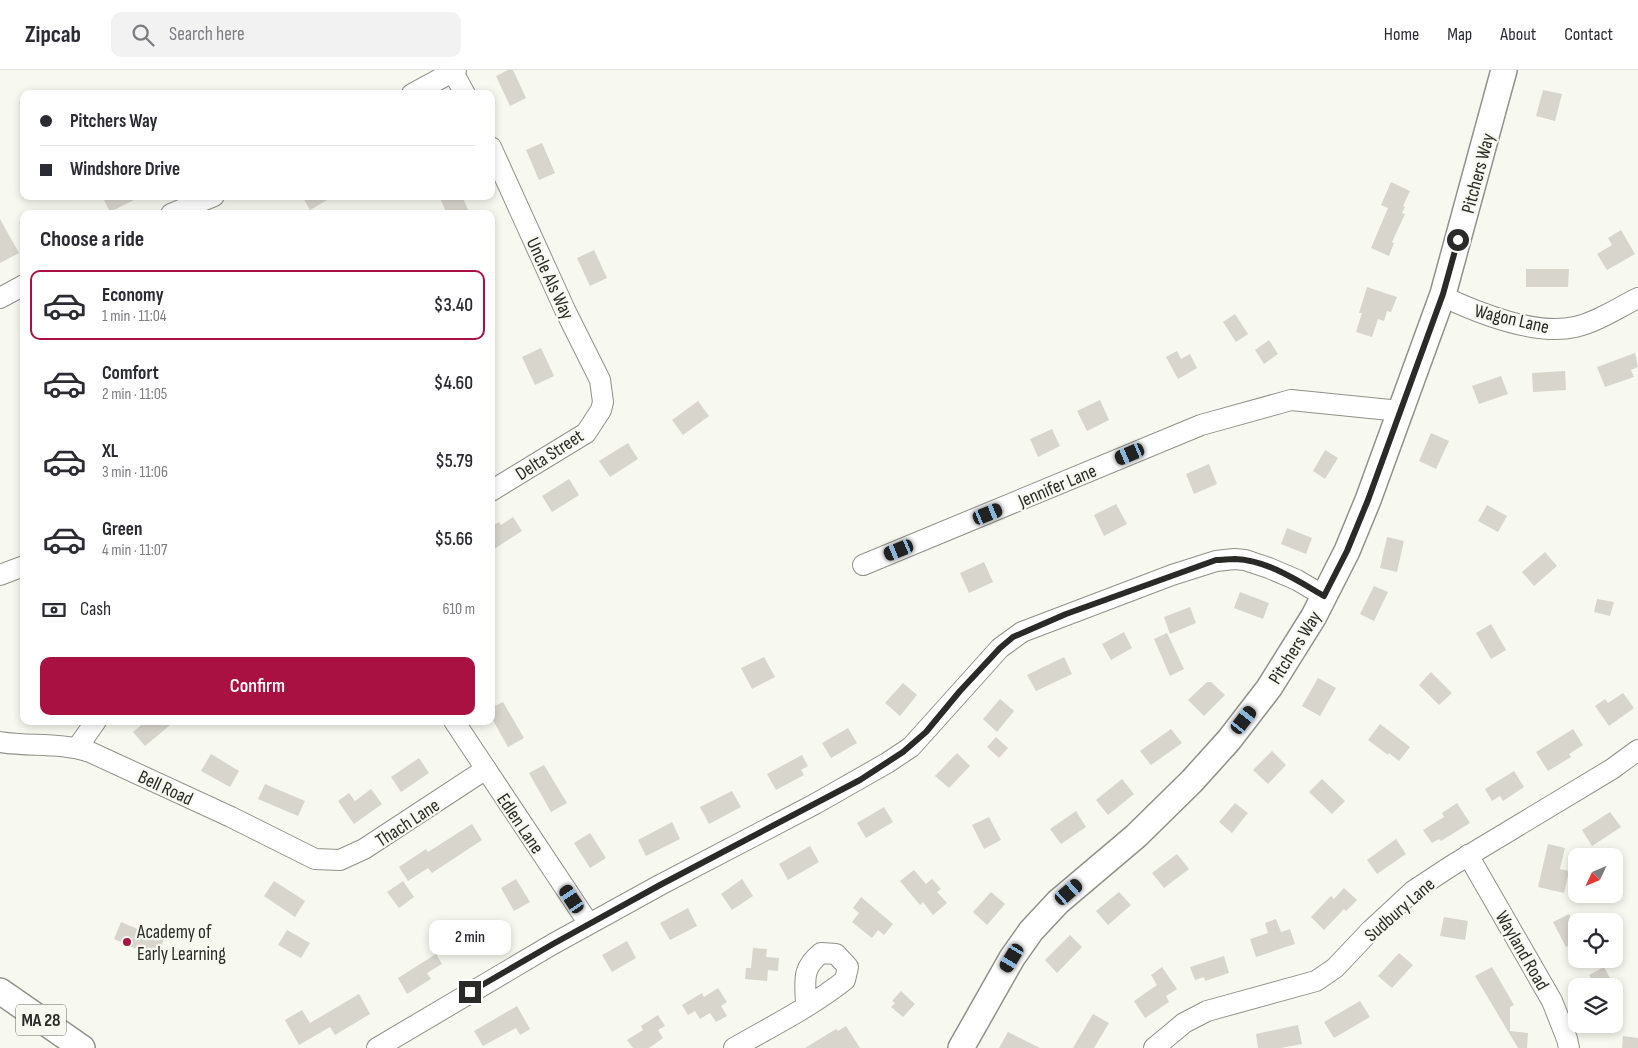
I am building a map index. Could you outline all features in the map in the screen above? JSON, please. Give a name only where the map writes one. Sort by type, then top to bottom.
[{"type":"main road","name":"Pitchers Way","points":[[960,1048],[1003,972],[1030,931],[1058,902],[1136,836],[1208,764],[1269,688],[1294,650],[1324,596],[1359,523],[1442,296],[1504,70]]},
{"type":"main road","name":"MA 28","points":[[0,991],[82,1048]]},
{"type":"street","points":[[419,90],[455,71],[463,90]]},
{"type":"street","name":"Uncle Als Way","points":[[495,156],[565,310],[600,380],[603,393],[601,410]]},
{"type":"street","points":[[181,210],[204,200]]},
{"type":"street","points":[[0,298],[20,287]]},
{"type":"street","name":"Wagon Lane","points":[[1442,296],[1472,310],[1498,318],[1532,326],[1562,329],[1577,327],[1595,321],[1638,298]]},
{"type":"street","name":"Jennifer Lane","points":[[863,565],[1201,425],[1292,400],[1400,411]]},
{"type":"street","name":"Delta Street","points":[[495,488],[586,433],[601,410]]},
{"type":"street","points":[[377,1048],[589,924],[860,780],[903,752],[926,732],[960,691],[1000,648],[1022,632],[1146,584],[1216,560],[1245,560],[1269,568],[1297,580],[1324,596]]},
{"type":"street","points":[[0,575],[20,568]]},
{"type":"street","points":[[77,748],[93,725]]},
{"type":"street","name":"Edlen Lane","points":[[457,725],[589,924]]},
{"type":"street","name":"Bell Road","points":[[0,742],[16,745],[77,748],[110,760],[315,859],[324,860]]},
{"type":"street","name":"Sudbury Lane","points":[[1154,1048],[1184,1023],[1207,1011],[1316,981],[1335,968],[1371,930],[1413,891],[1468,855],[1612,769],[1638,750]]},
{"type":"street","name":"Thach Lane","points":[[324,860],[340,860],[364,850],[486,769]]},
{"type":"street","name":"Wayland Road","points":[[1468,855],[1552,1001],[1565,1034],[1568,1048]]},
{"type":"street","points":[[734,1048],[806,1006]]},
{"type":"building","points":[[508,70],[513,70],[526,98],[510,106],[496,76]]},
{"type":"building","points":[[1543,90],[1562,94],[1555,121],[1536,116]]},
{"type":"building","points":[[542,143],[555,173],[539,180],[526,150]]},
{"type":"building","points":[[1391,182],[1410,191],[1403,206],[1405,207],[1402,213],[1405,214],[1392,242],[1394,243],[1389,256],[1371,248],[1388,208],[1381,205]]},
{"type":"building","points":[[104,200],[134,200],[114,210],[109,210]]},
{"type":"building","points":[[304,200],[327,200],[310,210]]},
{"type":"building","points":[[441,200],[464,200],[468,210],[445,210]]},
{"type":"building","points":[[0,219],[19,253],[0,263]]},
{"type":"building","points":[[1621,230],[1635,254],[1607,270],[1597,254],[1612,245],[1608,238]]},
{"type":"building","points":[[594,250],[607,278],[590,286],[577,258]]},
{"type":"building","points":[[1526,269],[1569,269],[1568,287],[1526,287]]},
{"type":"building","points":[[1367,287],[1397,297],[1391,312],[1387,311],[1384,321],[1378,319],[1372,337],[1356,332],[1362,313],[1359,313]]},
{"type":"building","points":[[1235,314],[1248,334],[1236,342],[1223,322]]},
{"type":"building","points":[[1269,340],[1278,354],[1264,364],[1255,350]]},
{"type":"building","points":[[541,348],[554,376],[535,385],[522,357]]},
{"type":"building","points":[[1177,351],[1181,359],[1190,354],[1197,368],[1178,379],[1166,357]]},
{"type":"building","points":[[1635,353],[1638,367],[1631,370],[1634,377],[1605,387],[1597,367]]},
{"type":"building","points":[[1565,371],[1566,390],[1533,392],[1532,373]]},
{"type":"building","points":[[1501,376],[1508,394],[1479,404],[1472,386]]},
{"type":"building","points":[[1100,400],[1109,420],[1087,431],[1077,411]]},
{"type":"building","points":[[698,401],[709,416],[683,435],[672,420]]},
{"type":"building","points":[[1052,429],[1060,446],[1038,457],[1030,439]]},
{"type":"building","points":[[1431,433],[1449,441],[1436,469],[1419,461]]},
{"type":"building","points":[[628,443],[638,459],[610,477],[599,461]]},
{"type":"building","points":[[1325,450],[1338,458],[1325,479],[1313,471]]},
{"type":"building","points":[[1209,464],[1217,484],[1194,494],[1186,474]]},
{"type":"building","points":[[569,479],[579,495],[552,512],[542,496]]},
{"type":"building","points":[[1116,504],[1127,524],[1104,536],[1094,515]]},
{"type":"building","points":[[1487,505],[1507,516],[1498,532],[1478,521]]},
{"type":"building","points":[[513,517],[522,531],[495,548],[495,524],[499,522],[501,525]]},
{"type":"building","points":[[1287,528],[1312,538],[1306,554],[1281,544]]},
{"type":"building","points":[[1387,537],[1404,541],[1397,572],[1380,568]]},
{"type":"building","points":[[1545,552],[1557,566],[1534,586],[1522,572]]},
{"type":"building","points":[[984,562],[993,582],[969,593],[960,573]]},
{"type":"building","points":[[1374,586],[1388,592],[1374,621],[1360,614]]},
{"type":"building","points":[[1240,592],[1269,603],[1263,619],[1234,608]]},
{"type":"building","points":[[1597,599],[1614,602],[1610,616],[1594,612]]},
{"type":"building","points":[[1190,607],[1196,623],[1170,634],[1164,617]]},
{"type":"building","points":[[1491,624],[1506,650],[1491,659],[1476,633]]},
{"type":"building","points":[[1124,632],[1132,648],[1111,660],[1102,644]]},
{"type":"building","points":[[1167,633],[1184,669],[1170,676],[1154,639]]},
{"type":"building","points":[[764,657],[775,677],[752,689],[741,668]]},
{"type":"building","points":[[1064,657],[1072,674],[1036,691],[1027,675]]},
{"type":"building","points":[[1431,672],[1452,693],[1439,705],[1419,685]]},
{"type":"building","points":[[1318,678],[1336,688],[1320,716],[1302,706]]},
{"type":"building","points":[[1207,682],[1211,682],[1225,695],[1204,716],[1188,700]]},
{"type":"building","points":[[903,683],[917,695],[900,716],[885,703]]},
{"type":"building","points":[[1623,693],[1634,708],[1609,726],[1595,706],[1605,699],[1608,703]]},
{"type":"building","points":[[1000,699],[1014,711],[997,732],[983,719]]},
{"type":"building","points":[[503,702],[524,738],[508,747],[495,724],[495,706]]},
{"type":"building","points":[[1380,724],[1410,747],[1399,761],[1368,740]]},
{"type":"building","points":[[141,725],[170,725],[145,746],[133,732]]},
{"type":"building","points":[[848,728],[857,743],[831,758],[822,743]]},
{"type":"building","points":[[1171,729],[1182,743],[1151,765],[1140,751]]},
{"type":"building","points":[[1573,729],[1583,745],[1569,754],[1571,757],[1548,771],[1536,752]]},
{"type":"building","points":[[996,737],[1008,748],[999,758],[987,747]]},
{"type":"building","points":[[1272,751],[1286,765],[1268,784],[1253,770]]},
{"type":"building","points":[[957,753],[970,766],[949,788],[935,776]]},
{"type":"building","points":[[211,754],[239,771],[230,787],[201,771]]},
{"type":"building","points":[[802,755],[808,766],[801,770],[804,775],[776,790],[767,774]]},
{"type":"building","points":[[419,758],[429,773],[401,792],[391,777]]},
{"type":"building","points":[[544,765],[567,803],[551,812],[529,773]]},
{"type":"building","points":[[1514,771],[1524,787],[1503,801],[1500,796],[1492,801],[1485,789]]},
{"type":"building","points":[[1122,779],[1134,794],[1108,815],[1096,800]]},
{"type":"building","points":[[1322,779],[1345,801],[1332,814],[1309,792]]},
{"type":"building","points":[[265,784],[305,801],[298,816],[258,799]]},
{"type":"building","points":[[371,789],[382,804],[354,824],[338,801],[349,793],[355,801]]},
{"type":"building","points":[[732,791],[741,807],[709,824],[700,807]]},
{"type":"building","points":[[1235,803],[1248,813],[1232,833],[1219,822]]},
{"type":"building","points":[[1457,803],[1470,823],[1441,841],[1439,839],[1432,843],[1423,830],[1444,817],[1442,813]]},
{"type":"building","points":[[884,807],[893,822],[866,838],[857,823]]},
{"type":"building","points":[[1076,811],[1086,827],[1061,844],[1050,829]]},
{"type":"building","points":[[1610,812],[1621,827],[1592,846],[1582,830]]},
{"type":"building","points":[[989,817],[1001,840],[984,849],[972,825]]},
{"type":"building","points":[[672,822],[680,839],[646,856],[638,840]]},
{"type":"building","points":[[472,824],[482,840],[432,873],[428,868],[408,881],[399,867],[426,849],[428,852]]},
{"type":"building","points":[[590,833],[606,858],[590,868],[574,843]]},
{"type":"building","points":[[1396,839],[1406,854],[1377,874],[1367,860]]},
{"type":"building","points":[[1548,844],[1565,848],[1560,869],[1568,871],[1564,893],[1538,887]]},
{"type":"building","points":[[810,846],[819,862],[788,880],[779,864]]},
{"type":"building","points":[[1177,854],[1189,869],[1164,888],[1152,873]]},
{"type":"building","points":[[914,870],[926,884],[932,879],[941,889],[937,892],[947,903],[933,915],[923,902],[920,905],[900,881]]},
{"type":"building","points":[[516,879],[530,902],[514,911],[501,888]]},
{"type":"building","points":[[742,879],[753,896],[732,910],[721,894]]},
{"type":"building","points":[[274,881],[305,901],[295,917],[264,896]]},
{"type":"building","points":[[403,881],[414,897],[399,908],[387,892]]},
{"type":"building","points":[[1344,888],[1357,900],[1346,911],[1344,909],[1324,930],[1311,917],[1331,896],[1334,899]]},
{"type":"building","points":[[991,892],[1005,904],[987,925],[973,912]]},
{"type":"building","points":[[1119,892],[1131,905],[1108,925],[1096,911]]},
{"type":"building","points":[[861,897],[893,924],[884,935],[878,930],[872,938],[852,922],[859,913],[853,908]]},
{"type":"building","points":[[688,908],[697,926],[670,940],[660,923]]},
{"type":"building","points":[[1568,914],[1568,946],[1566,947],[1553,922]]},
{"type":"building","points":[[1444,917],[1468,921],[1465,940],[1440,936]]},
{"type":"building","points":[[1276,919],[1281,932],[1290,929],[1295,944],[1256,957],[1250,939],[1268,933],[1265,923]]},
{"type":"building","points":[[121,922],[152,935],[153,932],[165,937],[157,955],[149,951],[148,954],[114,939]]},
{"type":"building","points":[[287,930],[310,943],[301,958],[278,945]]},
{"type":"building","points":[[1070,935],[1082,947],[1057,973],[1045,960]]},
{"type":"building","points":[[627,941],[636,958],[612,972],[602,955]]},
{"type":"building","points":[[753,948],[767,949],[766,957],[779,958],[778,971],[768,970],[767,981],[745,979],[746,968],[751,968]]},
{"type":"building","points":[[1399,953],[1413,965],[1392,988],[1378,976]]},
{"type":"building","points":[[436,954],[442,964],[427,973],[431,979],[407,994],[398,978]]},
{"type":"building","points":[[1224,956],[1229,973],[1205,981],[1204,977],[1195,980],[1190,967]]},
{"type":"building","points":[[1162,967],[1177,989],[1166,996],[1169,1002],[1145,1018],[1134,1001],[1157,985],[1151,975]]},
{"type":"building","points":[[1492,967],[1514,1005],[1510,1007],[1510,1031],[1528,1033],[1527,1048],[1518,1048],[1475,976]]},
{"type":"building","points":[[1605,968],[1610,978],[1591,978],[1589,975]]},
{"type":"building","points":[[718,988],[727,1002],[721,1006],[727,1016],[716,1022],[710,1013],[700,1019],[695,1011],[688,1015],[682,1005],[702,993],[704,997]]},
{"type":"building","points":[[901,991],[915,1004],[903,1017],[891,1007],[895,1003],[892,1001]]},
{"type":"building","points":[[359,994],[370,1014],[335,1035],[330,1027],[299,1045],[285,1020],[302,1010],[310,1023]]},
{"type":"building","points":[[1360,1001],[1370,1017],[1334,1038],[1324,1022]]},
{"type":"building","points":[[517,1006],[530,1029],[520,1035],[516,1028],[483,1046],[474,1031]]},
{"type":"building","points":[[1093,1014],[1109,1023],[1094,1048],[1073,1048]]},
{"type":"building","points":[[658,1015],[665,1026],[658,1030],[663,1038],[649,1048],[633,1048],[627,1040],[643,1030],[641,1026]]},
{"type":"building","points":[[1298,1025],[1302,1044],[1281,1048],[1258,1048],[1256,1034]]},
{"type":"building","points":[[846,1026],[860,1048],[805,1048],[836,1029],[838,1031]]},
{"type":"building","points":[[1008,1032],[1040,1048],[999,1048]]},
{"type":"building","points":[[1623,1036],[1638,1038],[1638,1048],[1622,1048]]},
{"type":"place","name":"Academy of Early Learning","points":[[127,942]]},
{"type":"route","points":[[470,992],[660,885],[816,804],[887,763],[911,747],[1000,648],[1022,632],[1101,601],[1216,560],[1245,560],[1269,568],[1297,580],[1324,596],[1347,551],[1368,500],[1443,294],[1458,240]]}]
